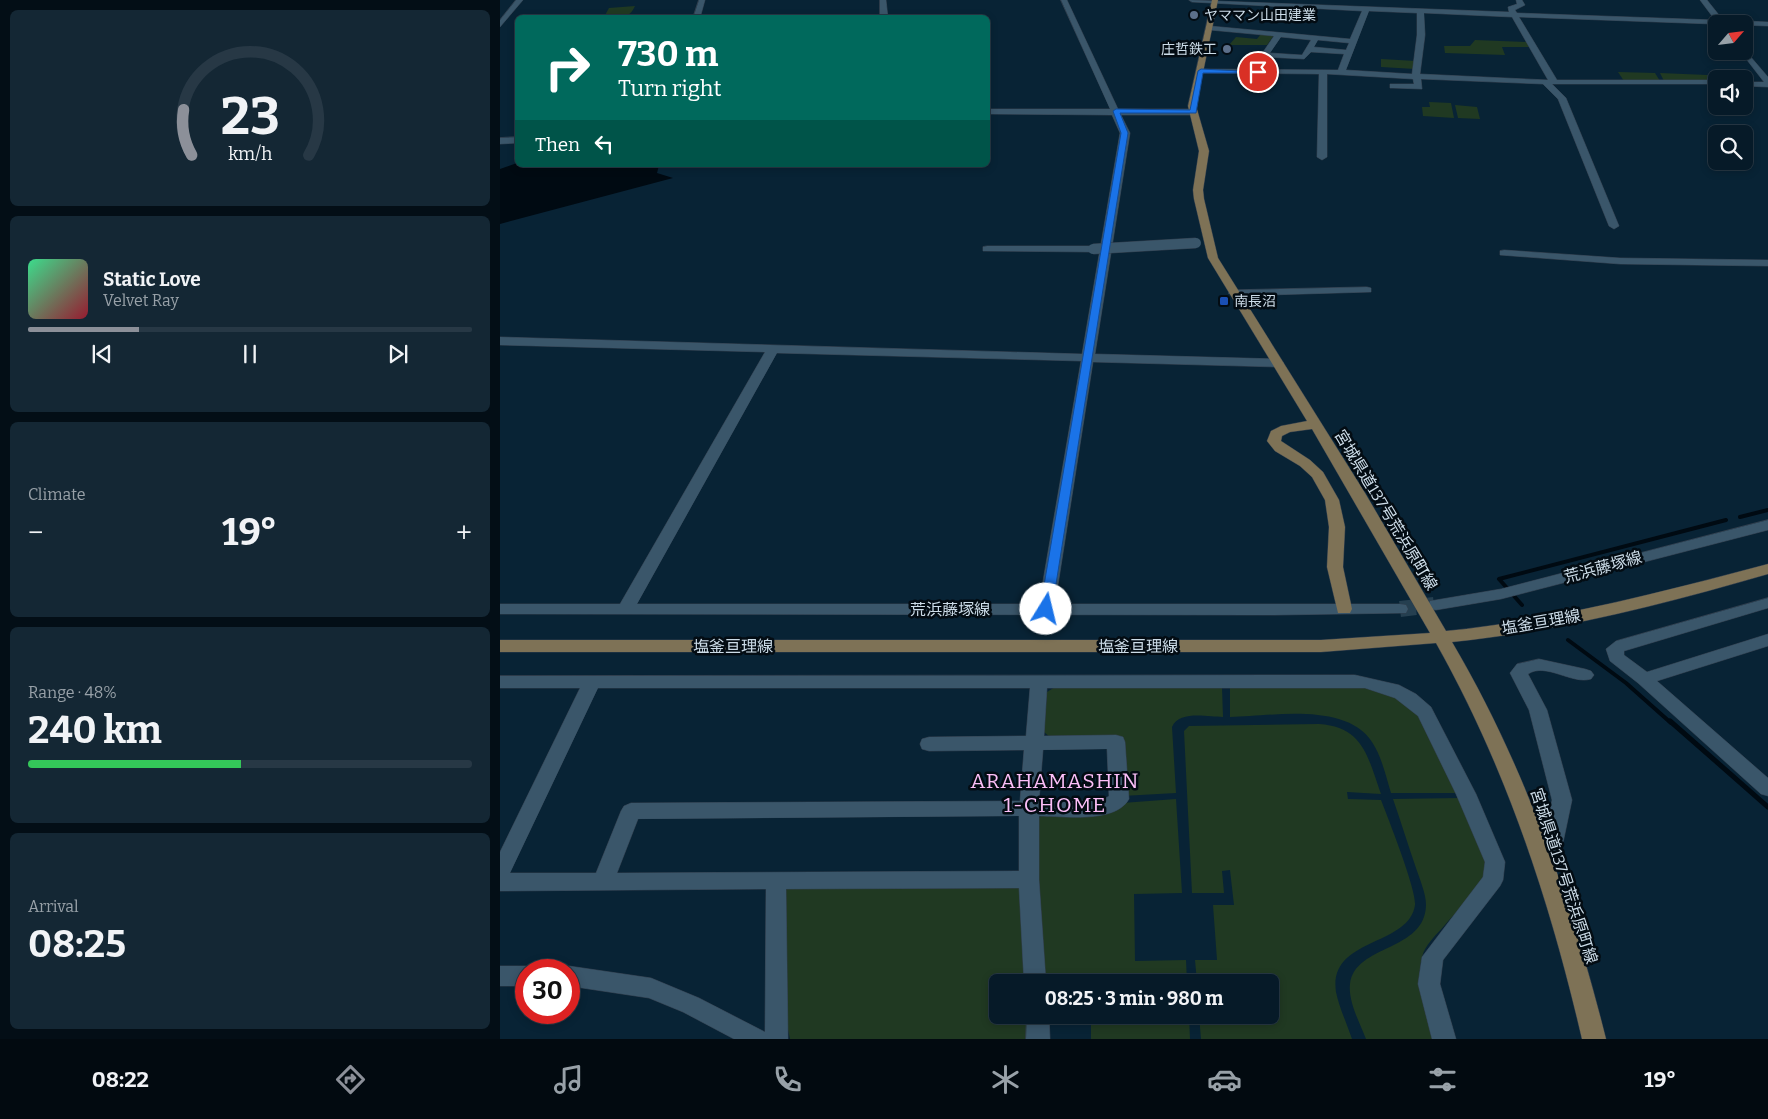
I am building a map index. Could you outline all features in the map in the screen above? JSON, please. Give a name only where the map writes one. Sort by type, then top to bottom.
[{"type":"main road","name":"宮城県道137号荒浜原町線","points":[[1215,1],[1192,106],[1204,151],[1198,190],[1202,242],[1214,258],[1315,424],[1457,665],[1507,766],[1539,852],[1579,977],[1594,1039]]},
{"type":"main road","points":[[1315,424],[1282,430],[1276,434],[1274,441],[1280,448],[1305,463],[1318,475],[1332,500],[1337,526],[1335,567],[1344,609]]},
{"type":"main road","name":"塩釜亘理線","points":[[500,646],[1321,646],[1441,638],[1553,620],[1623,606],[1768,569]]},
{"type":"street","points":[[500,25],[520,0]]},
{"type":"street","points":[[697,15],[702,0]]},
{"type":"street","points":[[883,0],[884,15]]},
{"type":"street","points":[[1046,609],[1125,133],[1064,0]]},
{"type":"street","points":[[1192,0],[1337,8],[1708,21]]},
{"type":"street","points":[[1334,0],[1337,8]]},
{"type":"street","points":[[1520,0],[1521,5],[1510,9],[1550,82],[1562,98],[1614,226]]},
{"type":"street","points":[[1703,0],[1715,15]]},
{"type":"street","points":[[1340,72],[1366,9]]},
{"type":"street","points":[[1393,86],[1419,87],[1416,76],[1423,11]]},
{"type":"street","points":[[1753,23],[1768,24]]},
{"type":"street","points":[[1210,28],[1352,40]]},
{"type":"street","points":[[1279,34],[1265,54],[1304,58],[1316,38]]},
{"type":"street","points":[[1309,49],[1347,52]]},
{"type":"street","points":[[1751,60],[1768,83]]},
{"type":"street","points":[[1201,71],[1340,72],[1508,82],[1708,82]]},
{"type":"street","points":[[1322,157],[1323,72]]},
{"type":"street","points":[[1753,84],[1768,83]]},
{"type":"street","points":[[990,112],[1194,112]]},
{"type":"street","points":[[500,141],[515,140]]},
{"type":"street","points":[[987,249],[1093,248],[1202,242]]},
{"type":"street","points":[[1504,253],[1620,260],[1768,263]]},
{"type":"street","points":[[1234,293],[1367,290]]},
{"type":"street","points":[[500,341],[1278,363]]},
{"type":"street","points":[[626,608],[773,349]]},
{"type":"street","name":"荒浜藤塚線","points":[[1436,605],[1501,594],[1768,525]]},
{"type":"street","points":[[1768,603],[1622,645],[1615,649],[1616,658],[1644,679],[1768,789]]},
{"type":"street","name":"荒浜藤塚線","points":[[500,609],[1400,608]]},
{"type":"street","points":[[1644,679],[1768,640]]},
{"type":"street","points":[[1539,852],[1553,851],[1562,800],[1538,710],[1520,670],[1523,667],[1541,665],[1585,675]]},
{"type":"street","points":[[1035,974],[1029,880],[1029,809],[1039,680]]},
{"type":"street","points":[[500,682],[1355,681],[1390,687],[1415,701],[1425,712],[1466,794],[1495,862],[1493,880],[1433,957],[1429,984],[1444,1039]]},
{"type":"street","points":[[500,874],[592,682]]},
{"type":"street","points":[[603,881],[631,811],[1107,808],[1119,799],[1116,742],[928,744]]},
{"type":"street","points":[[500,882],[776,882],[836,879],[1029,880]]},
{"type":"street","points":[[776,882],[776,1039]]},
{"type":"street","points":[[500,976],[515,976]]},
{"type":"street","points":[[580,978],[651,988],[691,1005],[756,1039]]},
{"type":"street","points":[[1038,1024],[1038,1039]]},
{"type":"green space","points":[[635,6],[628,15],[605,15],[609,8]]},
{"type":"green space","points":[[1261,34],[1274,35],[1267,45],[1229,45],[1236,37],[1257,39]]},
{"type":"green space","points":[[1475,40],[1528,42],[1532,47],[1502,47],[1505,55],[1445,53],[1444,46],[1470,46]]},
{"type":"green space","points":[[1381,59],[1416,61],[1415,69],[1381,67]]},
{"type":"green space","points":[[1618,72],[1655,73],[1660,81],[1624,81]]},
{"type":"green space","points":[[1660,73],[1708,75],[1708,83],[1664,81]]},
{"type":"green space","points":[[1429,102],[1451,103],[1454,118],[1423,116],[1422,107],[1430,107]]},
{"type":"green space","points":[[1455,105],[1477,107],[1480,119],[1458,118]]},
{"type":"green space","points":[[1055,687],[1222,687],[1223,717],[1187,716],[1181,718],[1172,727],[1176,793],[1122,796],[1121,737],[1051,738],[1044,732],[1047,692]]},
{"type":"green space","points":[[1230,687],[1366,688],[1391,694],[1417,714],[1457,793],[1391,793],[1378,754],[1372,742],[1360,729],[1345,721],[1327,716],[1307,714],[1230,717]]},
{"type":"green space","points":[[1319,724],[1334,726],[1346,731],[1355,738],[1368,757],[1381,794],[1347,792],[1348,799],[1381,800],[1412,885],[1415,905],[1410,919],[1399,929],[1356,951],[1344,961],[1337,974],[1336,992],[1352,1039],[1201,1039],[1200,1024],[1279,1024],[1279,974],[1196,974],[1195,960],[1217,960],[1213,905],[1234,905],[1230,870],[1222,871],[1224,893],[1192,893],[1184,731],[1189,726]]},
{"type":"green space","points":[[1460,798],[1479,837],[1486,858],[1486,868],[1481,883],[1476,890],[1431,940],[1422,957],[1420,967],[1421,988],[1433,1039],[1366,1039],[1351,998],[1350,984],[1355,971],[1364,961],[1414,932],[1423,920],[1426,905],[1425,896],[1393,799]]},
{"type":"green space","points":[[1176,799],[1182,893],[1134,894],[1135,961],[1186,960],[1187,974],[1041,974],[1037,820],[1045,812]]},
{"type":"green space","points":[[790,882],[1017,883],[1025,888],[1028,974],[989,974],[989,1024],[1029,1024],[1030,1039],[790,1039],[784,1011],[781,891]]},
{"type":"green space","points":[[1091,1024],[1189,1024],[1190,1039],[1091,1039]]},
{"type":"shaded area","points":[[515,164],[515,167],[658,167],[657,173],[673,178],[500,224],[500,169]]},
{"type":"waterway","points":[[1740,517],[1768,510]]},
{"type":"waterway","points":[[1522,605],[1499,579],[1726,520]]},
{"type":"waterway","points":[[1568,640],[1626,683],[1671,723]]},
{"type":"waterway","points":[[1670,721],[1768,807]]},
{"type":"tunnel","points":[[1400,609],[1434,605]]},
{"type":"place","name":"ヤママン山田建業","points":[[1194,15]]},
{"type":"place","name":"庄哲鉄工","points":[[1227,49]]},
{"type":"place","name":"南長沼","points":[[1224,301]]},
{"type":"district","name":"ARAHAMASHIN 1-CHOME","points":[[1055,793]]},
{"type":"route","points":[[1046,609],[1125,133],[1116,111],[1194,112],[1192,106],[1201,71],[1258,72]]}]
